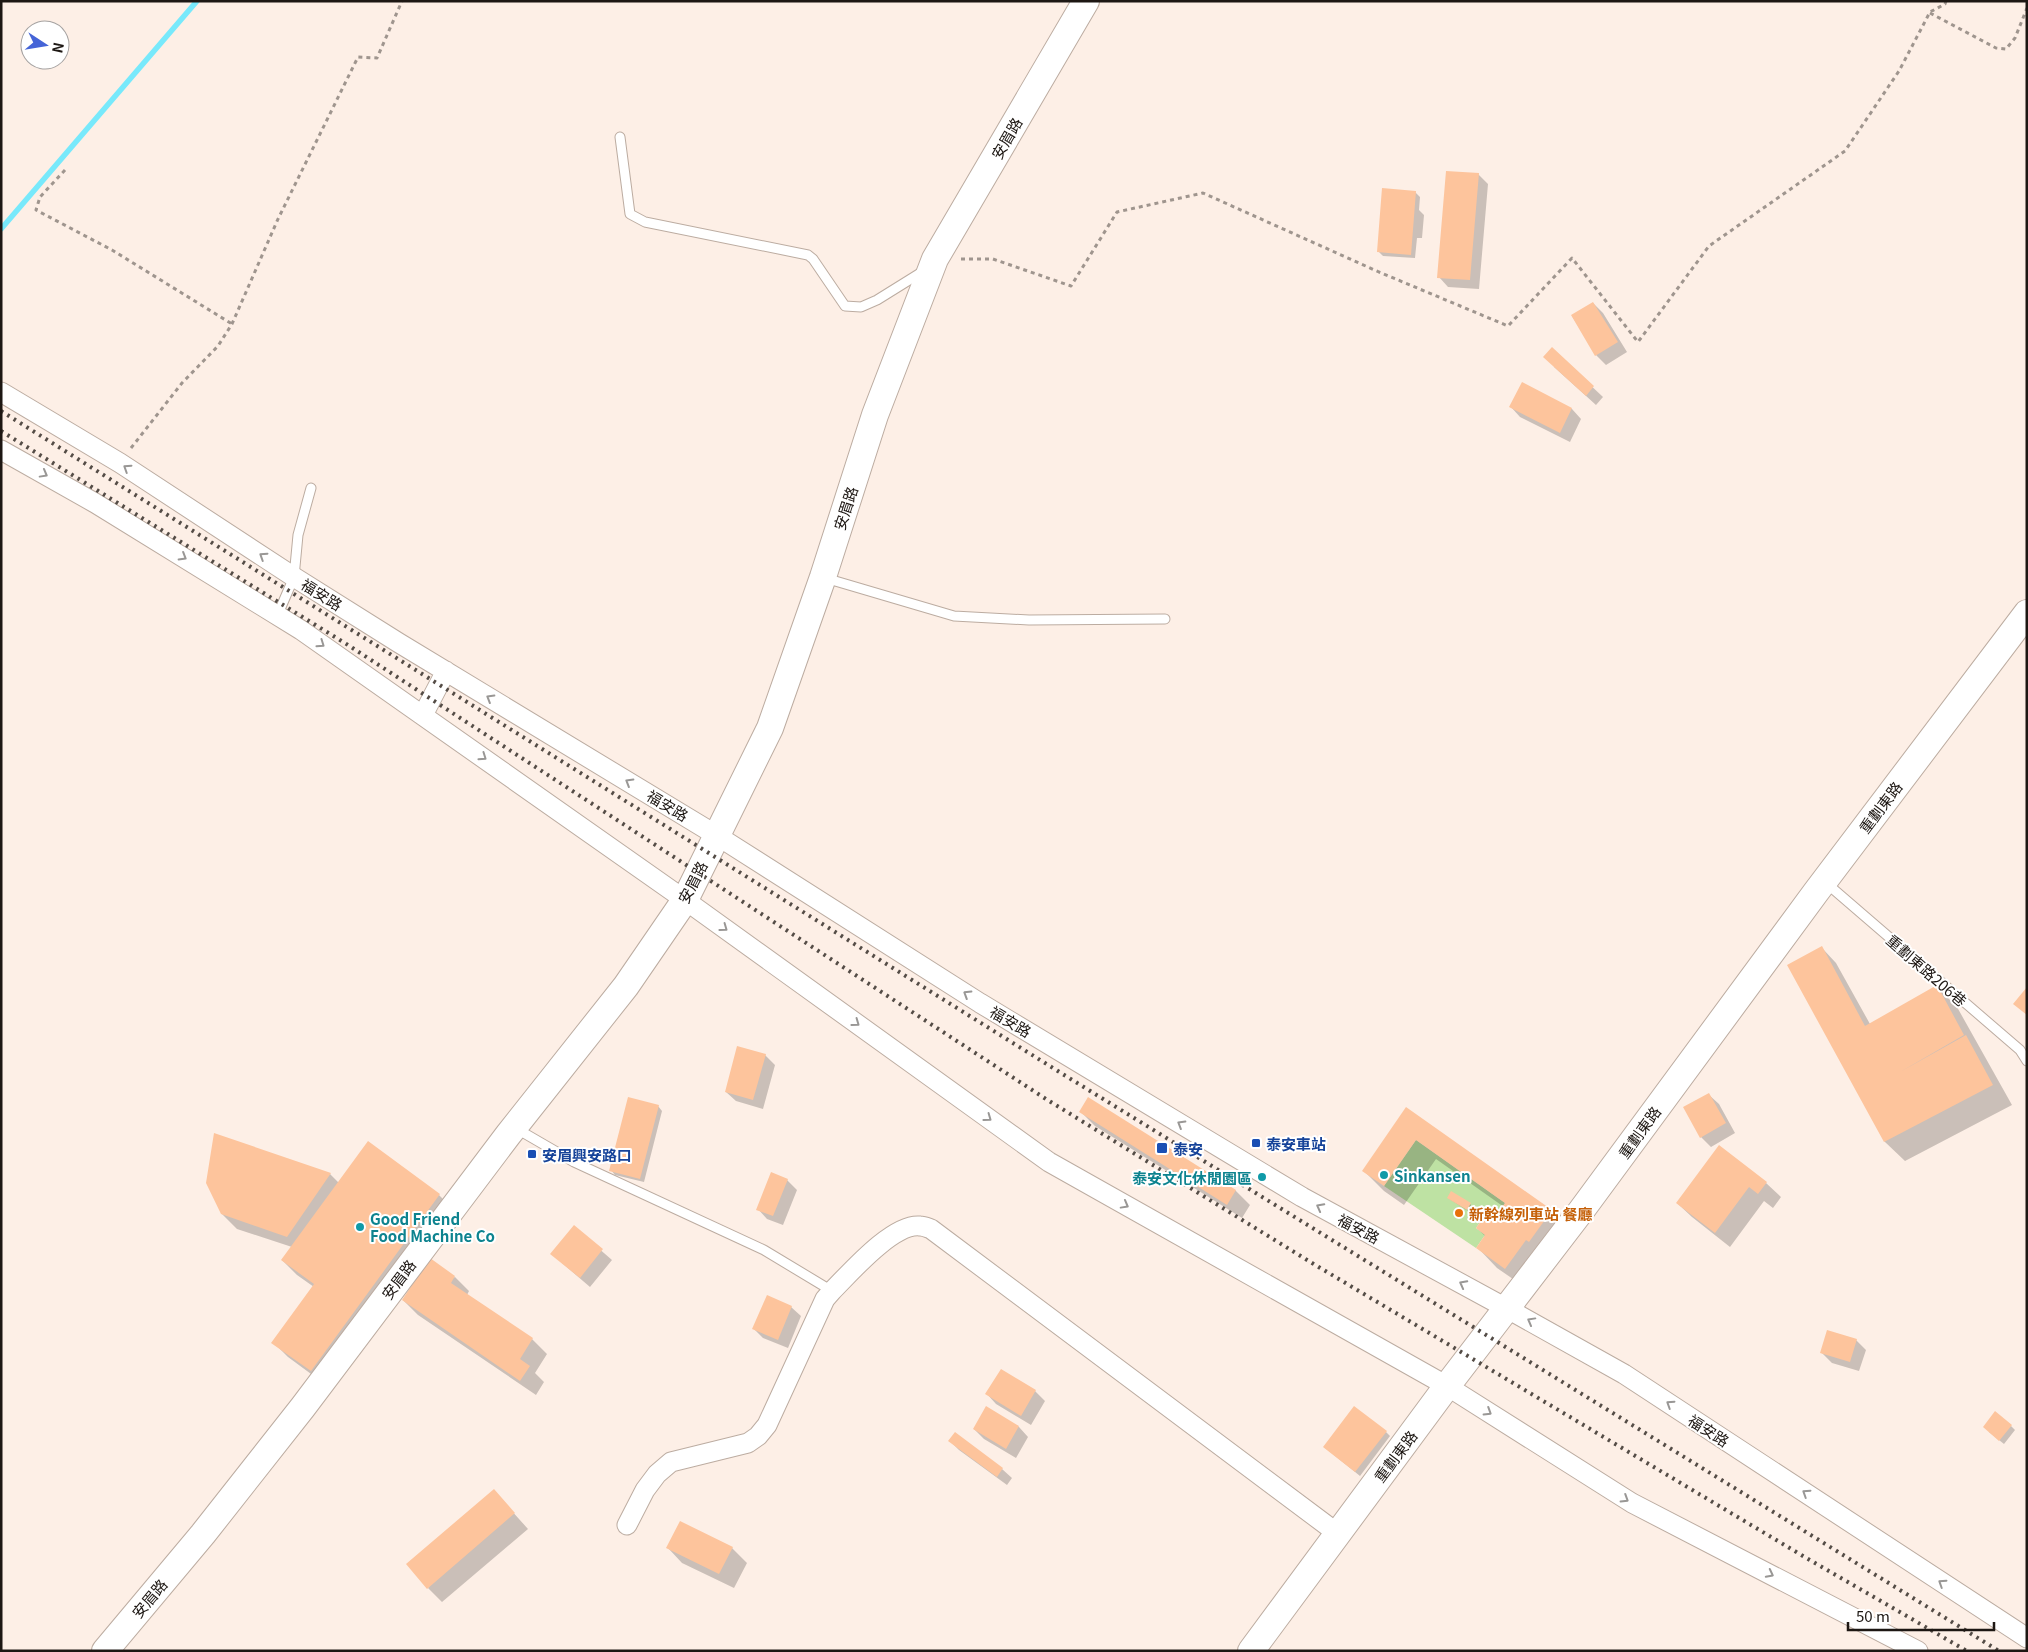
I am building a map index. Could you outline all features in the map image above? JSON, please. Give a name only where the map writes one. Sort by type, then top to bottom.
[{"type":"street","name":"安眉路","points":[[105,1651],[221,1512],[303,1407],[514,1127],[626,986],[685,900],[770,728],[823,577],[876,415],[934,262],[1086,1]]},
{"type":"street","name":"福安路","points":[[1,392],[120,463],[294,577],[446,671],[716,834],[980,1002],[1302,1197],[1624,1374],[2027,1638]]},
{"type":"street","points":[[1,450],[94,502],[278,614],[685,900],[1049,1162],[1447,1386],[1632,1503],[1918,1651]]},
{"type":"street","name":"重劃東路","points":[[1250,1651],[1447,1386],[1581,1211],[1824,881],[2027,613]]},
{"type":"street","points":[[422,715],[446,671]]},
{"type":"street","points":[[627,1524],[645,1490],[657,1474],[671,1462],[748,1443],[758,1436],[766,1425],[826,1299],[832,1291],[880,1243],[909,1227],[920,1226],[931,1229],[1337,1533]]},
{"type":"lane","points":[[620,137],[630,214],[645,222],[808,255],[814,259],[845,306],[861,307],[877,300],[934,262]]},
{"type":"lane","points":[[278,614],[294,577],[298,535],[311,488]]},
{"type":"lane","points":[[823,577],[954,616],[1029,620],[1165,619]]},
{"type":"lane","name":"重劃東路206巷","points":[[1824,881],[2020,1050],[2027,1061]]},
{"type":"lane","points":[[514,1127],[574,1162],[764,1250],[832,1291]]},
{"type":"path","points":[[120,463],[182,383],[218,346],[232,324],[278,219],[358,57],[377,58],[402,1]]},
{"type":"path","points":[[934,262],[993,259],[1071,286],[1117,212],[1202,194],[1508,326],[1572,258],[1638,342],[1709,246],[1845,151],[1899,71],[1930,12],[1945,4],[1946,1]]},
{"type":"path","points":[[1930,12],[1996,48],[2006,50],[2015,38],[2027,8]]},
{"type":"path","points":[[65,170],[40,197],[36,210],[112,250],[232,324]]},
{"type":"green space","points":[[1416,1140],[1505,1203],[1495,1218],[1487,1212],[1476,1228],[1485,1235],[1476,1248],[1384,1186]]},
{"type":"building","points":[[1446,171],[1479,173],[1470,280],[1437,278]]},
{"type":"building","points":[[1382,188],[1416,191],[1411,255],[1377,252]]},
{"type":"building","points":[[1593,302],[1618,342],[1595,356],[1571,315]]},
{"type":"building","points":[[1552,347],[1594,386],[1586,396],[1543,357]]},
{"type":"building","points":[[1522,382],[1572,408],[1560,433],[1509,407]]},
{"type":"building","points":[[1822,946],[1865,1026],[1937,985],[1964,1035],[1900,1072],[1966,1035],[1993,1085],[1884,1142],[1787,965]]},
{"type":"building","points":[[2027,987],[2027,1015],[2013,1004]]},
{"type":"building","points":[[737,1046],[766,1054],[753,1100],[725,1092]]},
{"type":"building","points":[[1709,1093],[1726,1123],[1700,1138],[1683,1107]]},
{"type":"building","points":[[628,1097],[659,1105],[640,1179],[609,1171]]},
{"type":"building","points":[[1088,1097],[1236,1190],[1227,1205],[1079,1112]]},
{"type":"building","points":[[1406,1107],[1552,1210],[1529,1242],[1526,1240],[1505,1269],[1476,1248],[1485,1235],[1476,1228],[1487,1212],[1495,1218],[1505,1203],[1416,1140],[1384,1186],[1362,1171]]},
{"type":"building","points":[[214,1133],[331,1173],[287,1237],[221,1214],[206,1183]]},
{"type":"building","name":"Good Friend Food Machine Co","points":[[368,1141],[440,1194],[311,1371],[271,1343],[314,1284],[281,1260]]},
{"type":"building","points":[[1719,1145],[1767,1182],[1758,1194],[1749,1187],[1715,1233],[1676,1203]]},
{"type":"building","points":[[771,1172],[788,1179],[773,1216],[756,1210]]},
{"type":"building","points":[[1451,1191],[1471,1203],[1467,1210],[1447,1198]]},
{"type":"building","points":[[574,1225],[603,1249],[580,1278],[550,1254]]},
{"type":"building","points":[[430,1258],[455,1276],[451,1283],[533,1338],[520,1359],[530,1366],[520,1381],[402,1300]]},
{"type":"building","points":[[767,1295],[792,1306],[778,1340],[752,1329]]},
{"type":"building","points":[[1827,1330],[1857,1339],[1850,1362],[1820,1353]]},
{"type":"building","points":[[1001,1369],[1036,1390],[1021,1416],[985,1394]]},
{"type":"building","points":[[986,1406],[1019,1426],[1006,1449],[973,1429]]},
{"type":"building","points":[[1354,1406],[1387,1431],[1355,1472],[1323,1447]]},
{"type":"building","points":[[1995,1411],[2012,1425],[1999,1441],[1983,1427]]},
{"type":"building","points":[[955,1432],[1003,1468],[997,1477],[948,1441]]},
{"type":"building","points":[[494,1489],[515,1513],[427,1589],[406,1564]]},
{"type":"building","points":[[680,1521],[733,1547],[719,1574],[666,1548]]},
{"type":"waterway","points":[[1,229],[197,1]]},
{"type":"railway","points":[[1,411],[1061,1073],[1999,1651]]},
{"type":"railway","points":[[1,431],[348,645],[1046,1099],[1312,1263],[1803,1556],[1967,1651]]},
{"type":"place","name":"泰安車站","points":[[1256,1143]]},
{"type":"place","name":"泰安","points":[[1162,1148]]},
{"type":"place","name":"安眉興安路口","points":[[532,1154]]},
{"type":"place","name":"Sinkansen","points":[[1384,1175]]},
{"type":"place","name":"泰安文化休閒園區","points":[[1262,1177]]},
{"type":"place","name":"新幹線列車站 餐廳","points":[[1459,1213]]},
{"type":"place","name":"Good Friend Food Machine Co","points":[[360,1227]]}]
